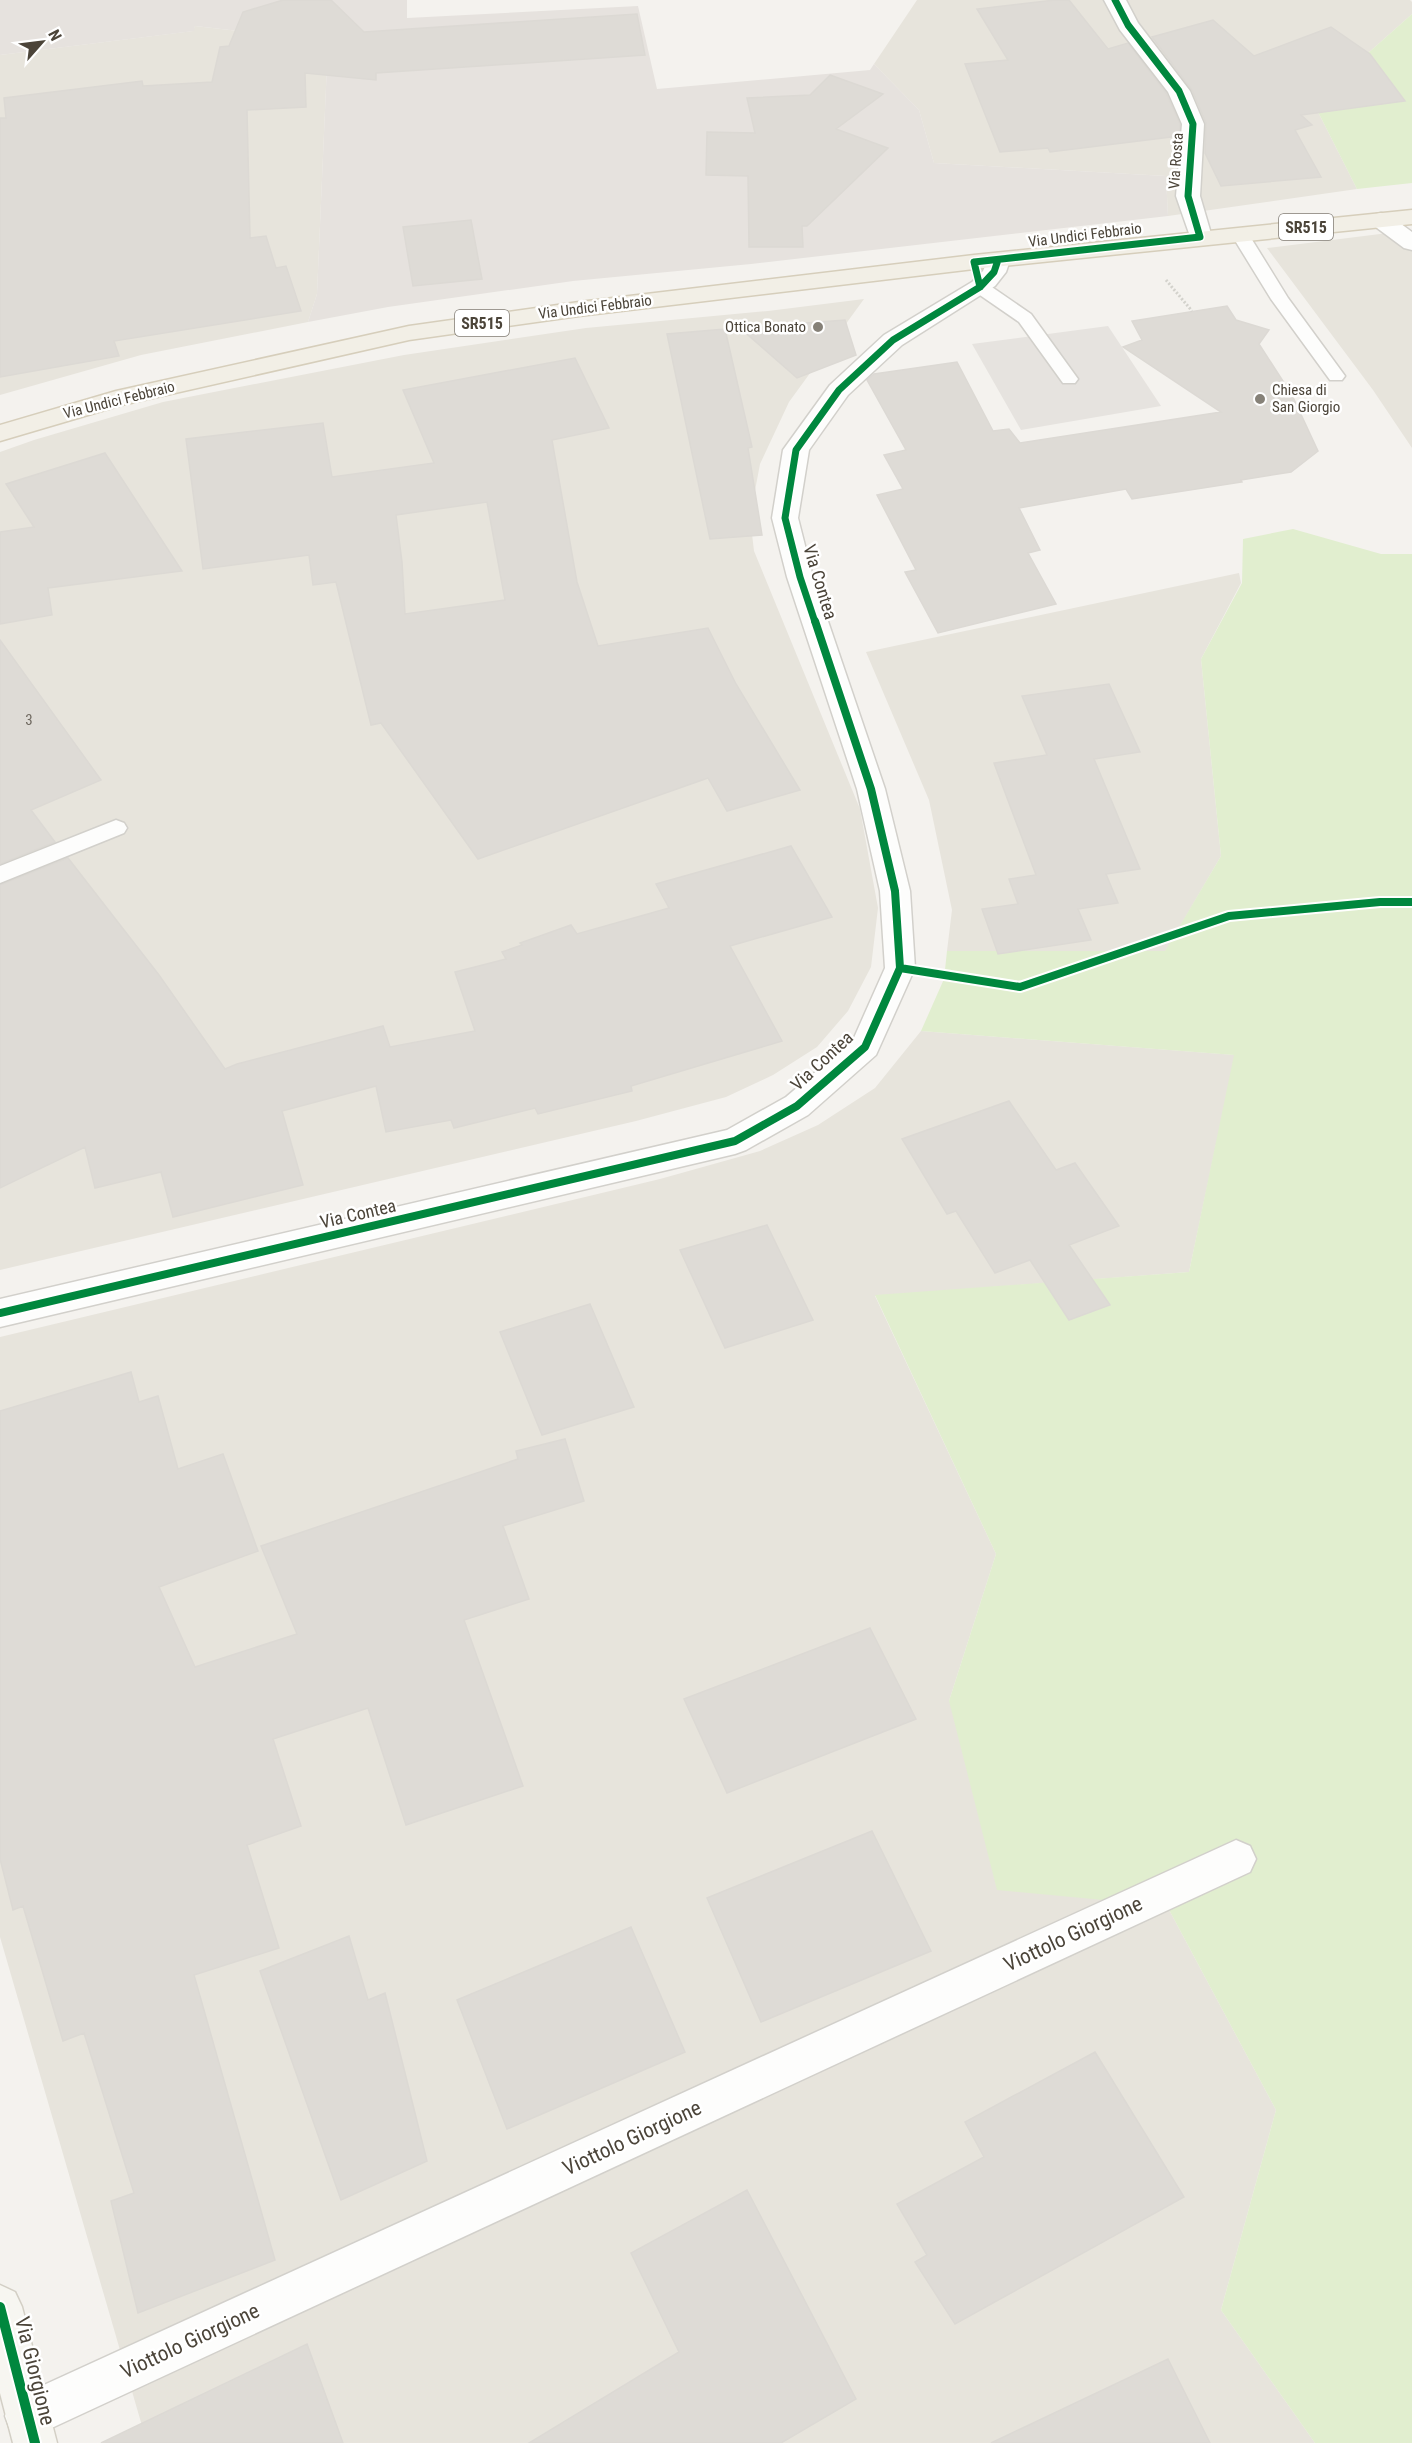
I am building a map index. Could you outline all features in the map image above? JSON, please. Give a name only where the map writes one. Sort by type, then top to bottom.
[{"type":"main road","name":"SR515","points":[[1200,237],[1412,217]]},
{"type":"main road","name":"Via Undici Febbraio","points":[[998,260],[1200,237]]},
{"type":"main road","name":"Via Undici Febbraio","points":[[0,433],[116,399],[410,333],[579,309],[977,274]]},
{"type":"street","name":"Via Rosta","points":[[1115,0],[1128,25],[1179,91],[1193,124],[1188,196],[1200,237]]},
{"type":"street","points":[[1381,220],[1412,243]]},
{"type":"street","name":"Via Contea","points":[[0,1314],[735,1141],[797,1106],[865,1047],[900,968],[895,891],[871,789],[800,577],[785,518],[796,450],[839,390],[893,340],[977,274],[992,276],[998,266],[998,260]]},
{"type":"street","name":"Viottolo Giorgione","points":[[31,2430],[1236,1859]]},
{"type":"street","name":"Via Giorgione","points":[[0,2307],[31,2430]]},
{"type":"lane","points":[[1240,234],[1280,299],[1336,376]]},
{"type":"lane","points":[[977,274],[1025,318],[1069,379]]},
{"type":"lane","points":[[0,875],[116,828]]},
{"type":"path","points":[[1182,297],[1192,311]]},
{"type":"path","points":[[1287,383],[1292,391]]},
{"type":"shaded area","points":[[0,0],[407,0],[407,18],[638,6],[657,89],[870,70],[874,64],[919,110],[934,163],[1166,176],[1168,216],[751,264],[573,281],[388,307],[308,322],[317,294],[328,41],[195,26],[194,31],[0,55]]},
{"type":"shaded area","points":[[917,0],[1410,0],[1412,14],[1313,102],[1357,189],[1168,216],[1166,176],[934,163],[919,110],[874,64]]},
{"type":"shaded area","points":[[195,26],[328,41],[317,294],[308,322],[141,355],[0,395],[0,55],[193,31]]},
{"type":"shaded area","points":[[1412,230],[1412,448],[1373,390],[1267,248]]},
{"type":"shaded area","points":[[864,299],[789,402],[760,464],[750,517],[754,551],[860,809],[878,908],[871,967],[848,1011],[817,1047],[773,1075],[726,1097],[636,1121],[0,1270],[0,452],[163,402],[404,355],[586,328],[768,311]]},
{"type":"shaded area","points":[[1108,326],[1161,406],[1021,430],[972,344]]},
{"type":"shaded area","points":[[1239,573],[1241,583],[1201,659],[1221,856],[1165,952],[947,951],[952,910],[929,800],[866,652]]},
{"type":"shaded area","points":[[921,1031],[1235,1055],[1189,1272],[875,1296],[996,1554],[949,1701],[1167,1906],[1276,2110],[1221,2310],[1315,2443],[147,2443],[0,1937],[0,1337],[660,1179],[760,1151],[818,1125],[875,1088]]},
{"type":"green space","points":[[1412,14],[1412,183],[1357,189],[1313,102]]},
{"type":"green space","points":[[1293,529],[1381,554],[1412,554],[1412,2443],[1315,2443],[1221,2310],[1276,2110],[1167,1906],[997,1890],[949,1701],[996,1554],[875,1295],[1189,1272],[1234,1055],[921,1031],[944,979],[947,951],[1165,951],[1221,856],[1201,659],[1242,583],[1243,539]]},
{"type":"building","points":[[283,0],[331,0],[364,32],[637,14],[645,55],[376,73],[376,80],[305,73],[306,107],[247,110],[250,238],[266,236],[276,268],[286,266],[301,311],[114,341],[119,356],[0,377],[0,118],[6,118],[4,98],[142,81],[143,86],[212,82],[220,47],[229,46],[243,12]]},
{"type":"building","points":[[1069,0],[1108,49],[1128,43],[1166,93],[1180,124],[1179,136],[1050,152],[1048,148],[1000,152],[965,64],[1008,60],[977,9]]},
{"type":"building","points":[[1213,20],[1254,56],[1331,27],[1370,54],[1405,101],[1301,115],[1312,125],[1295,130],[1321,177],[1221,186],[1205,153],[1206,123],[1192,90],[1152,37]]},
{"type":"building","points":[[830,75],[883,94],[836,129],[888,148],[807,226],[802,226],[803,247],[749,247],[748,176],[706,175],[707,132],[755,133],[747,98],[810,95]]},
{"type":"building","points":[[471,220],[482,279],[413,286],[403,227]]},
{"type":"building","points":[[1227,306],[1236,320],[1269,330],[1259,344],[1292,395],[1318,451],[1291,472],[1241,480],[1242,482],[1132,499],[1126,489],[1019,508],[1040,550],[1028,553],[1056,604],[938,633],[905,572],[916,570],[877,495],[903,489],[884,455],[906,450],[867,380],[874,374],[957,362],[993,431],[1009,429],[1020,443],[1221,412],[1123,347],[1142,340],[1132,321]]},
{"type":"building","points":[[845,320],[856,355],[797,378],[740,328]]},
{"type":"building","points":[[725,329],[752,447],[748,448],[762,535],[710,539],[667,334]]},
{"type":"building","points":[[575,358],[609,428],[552,440],[577,582],[598,646],[708,628],[736,684],[800,790],[727,811],[708,778],[478,859],[381,723],[371,725],[336,582],[313,585],[309,555],[203,569],[186,439],[323,423],[332,477],[434,463],[403,390]],"holes":[[[487,502],[505,600],[405,614],[396,515]]]},
{"type":"building","points":[[105,453],[182,571],[48,588],[52,615],[0,624],[0,532],[34,527],[6,484]]},
{"type":"building","points":[[0,640],[101,780],[31,810],[55,842],[0,864]]},
{"type":"building","points":[[1109,684],[1140,752],[1094,759],[1140,869],[1106,874],[1118,903],[1078,909],[1091,940],[998,954],[982,909],[1018,904],[1009,879],[1036,875],[994,763],[1047,755],[1022,696]]},
{"type":"building","points":[[791,846],[832,917],[730,946],[782,1041],[631,1086],[632,1091],[538,1114],[535,1108],[454,1128],[451,1120],[386,1132],[376,1086],[282,1111],[303,1185],[173,1217],[161,1172],[95,1188],[85,1147],[0,1188],[0,885],[68,858],[159,975],[225,1069],[383,1026],[390,1047],[475,1031],[455,972],[506,959],[502,952],[522,945],[520,943],[571,925],[577,934],[669,908],[656,884]]},
{"type":"building","points":[[1009,1101],[1056,1170],[1075,1163],[1119,1226],[1069,1245],[1110,1305],[1069,1320],[1030,1260],[995,1273],[956,1211],[947,1214],[902,1139]]},
{"type":"building","points":[[767,1225],[813,1320],[725,1348],[680,1250]]},
{"type":"building","points":[[590,1304],[634,1407],[542,1435],[500,1332]]},
{"type":"building","points":[[131,1372],[139,1402],[158,1396],[178,1469],[223,1454],[258,1551],[159,1587],[195,1667],[297,1634],[261,1546],[518,1459],[516,1451],[565,1439],[584,1501],[503,1526],[529,1599],[464,1620],[523,1786],[406,1825],[368,1708],[273,1739],[301,1826],[247,1845],[279,1948],[194,1975],[275,2260],[138,2313],[111,2201],[134,2193],[84,2033],[63,2041],[23,1906],[13,1910],[0,1859],[0,1411]]},
{"type":"building","points":[[870,1628],[916,1719],[727,1793],[684,1699]]},
{"type":"building","points":[[872,1831],[931,1951],[761,2022],[707,1898]]},
{"type":"building","points":[[631,1927],[685,2052],[507,2129],[457,2000]]},
{"type":"building","points":[[349,1936],[368,2000],[385,1993],[427,2161],[341,2200],[260,1971]]},
{"type":"building","points":[[1095,2052],[1184,2197],[955,2324],[915,2262],[927,2255],[897,2204],[984,2157],[965,2122]]},
{"type":"building","points":[[747,2190],[856,2399],[781,2443],[529,2443],[679,2352],[631,2253]]},
{"type":"building","points":[[307,2344],[343,2443],[101,2443]]},
{"type":"building","points":[[1168,2359],[1210,2443],[991,2443]]},
{"type":"cycle path","points":[[980,287],[974,262],[1200,237],[1188,196],[1193,124],[1179,91],[1128,25],[1115,0]]},
{"type":"cycle path","points":[[0,1313],[735,1141],[797,1106],[865,1047],[900,968],[895,891],[871,789],[800,577],[785,518],[796,450],[839,390],[893,340],[980,287],[994,272],[998,260]]},
{"type":"cycle path","points":[[900,968],[1020,987],[1229,916],[1380,902],[1412,902]]},
{"type":"cycle path","points":[[0,2307],[35,2443]]},
{"type":"place","name":"Ottica Bonato","points":[[818,327]]},
{"type":"place","name":"Chiesa di San Giorgio","points":[[1260,399]]}]
